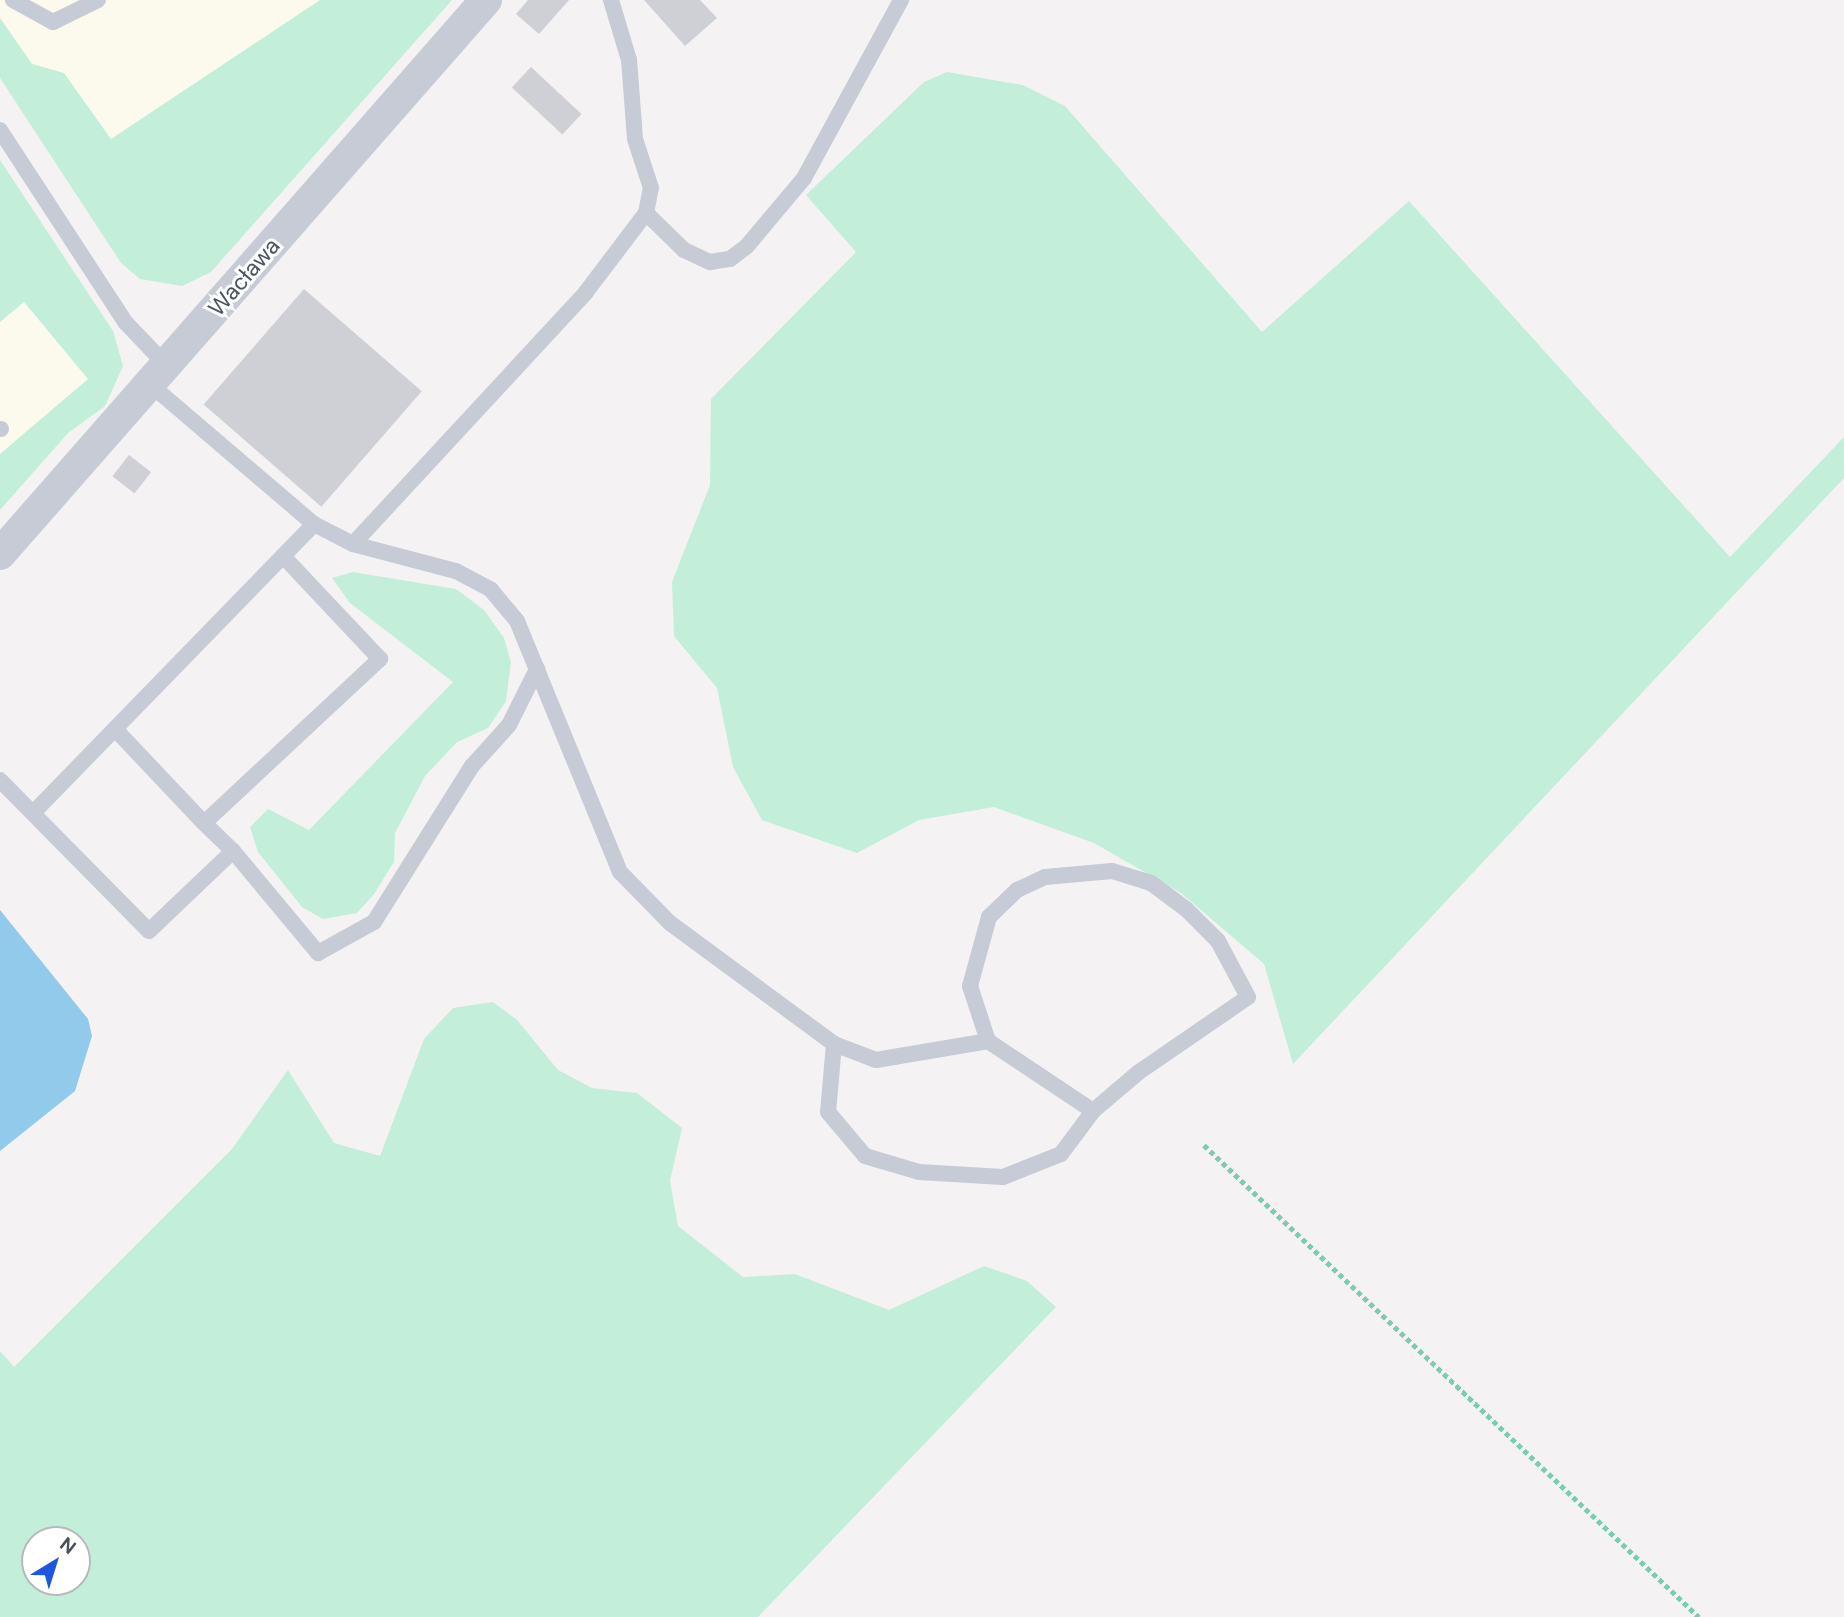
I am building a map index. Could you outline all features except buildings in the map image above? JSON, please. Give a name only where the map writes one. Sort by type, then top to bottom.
[{"type":"street","name":"Wacława","points":[[0,554],[159,376],[486,0]]},
{"type":"lane","points":[[13,0],[53,22],[99,0]]},
{"type":"lane","points":[[353,544],[586,292],[646,214],[650,188],[635,139],[629,60],[611,0]]},
{"type":"lane","points":[[646,214],[684,250],[710,262],[730,259],[747,246],[804,178],[901,0]]},
{"type":"lane","points":[[0,130],[159,376],[314,524],[353,544],[456,571],[491,590],[517,621],[620,872],[670,923],[834,1044],[876,1060],[988,1041]]},
{"type":"lane","points":[[33,813],[314,524]]},
{"type":"lane","points":[[204,823],[380,659],[283,556]]},
{"type":"lane","points":[[115,729],[233,851],[318,953],[374,922],[472,766],[509,725],[537,669]]},
{"type":"lane","points":[[0,780],[149,931],[233,851]]},
{"type":"lane","points":[[834,1044],[828,1112],[864,1156],[919,1172],[1003,1177],[1061,1154],[1093,1111],[1139,1072],[1248,997],[1218,941],[1151,883],[1112,870],[1045,877],[1017,890],[989,917],[970,986],[988,1041],[1093,1111]]},
{"type":"path","points":[[1204,1144],[1699,1617]]},
{"type":"shaded area","points":[[0,0],[446,0],[59,167],[0,78]]},
{"type":"shaded area","points":[[0,209],[103,366],[0,503]]},
{"type":"green space","points":[[320,0],[452,0],[211,272],[182,286],[140,279],[121,263],[0,78],[0,18],[32,64],[64,73],[111,139]]},
{"type":"green space","points":[[947,72],[1023,85],[1065,106],[1262,332],[1409,201],[1730,557],[1844,437],[1844,478],[1293,1064],[1264,964],[1181,893],[1094,843],[994,807],[919,820],[857,853],[762,820],[733,767],[717,688],[674,636],[672,582],[710,485],[711,399],[856,252],[806,195],[924,82]]},
{"type":"green space","points":[[0,160],[113,331],[123,366],[105,406],[68,433],[0,510],[0,454],[88,379],[24,302],[0,322]]},
{"type":"green space","points":[[353,572],[456,589],[484,610],[504,638],[511,662],[506,701],[488,728],[457,742],[425,776],[395,833],[394,862],[374,894],[357,913],[323,919],[302,907],[258,852],[250,827],[268,809],[309,830],[453,682],[350,603],[332,578]]},
{"type":"green space","points":[[493,1002],[517,1020],[558,1070],[592,1088],[637,1093],[682,1128],[670,1181],[678,1226],[743,1277],[795,1274],[889,1310],[984,1266],[1027,1281],[1056,1307],[758,1617],[0,1617],[0,1351],[14,1367],[232,1149],[288,1070],[334,1143],[380,1156],[424,1039],[453,1008]]},
{"type":"water","points":[[0,910],[88,1019],[92,1036],[75,1091],[0,1151]]}]
